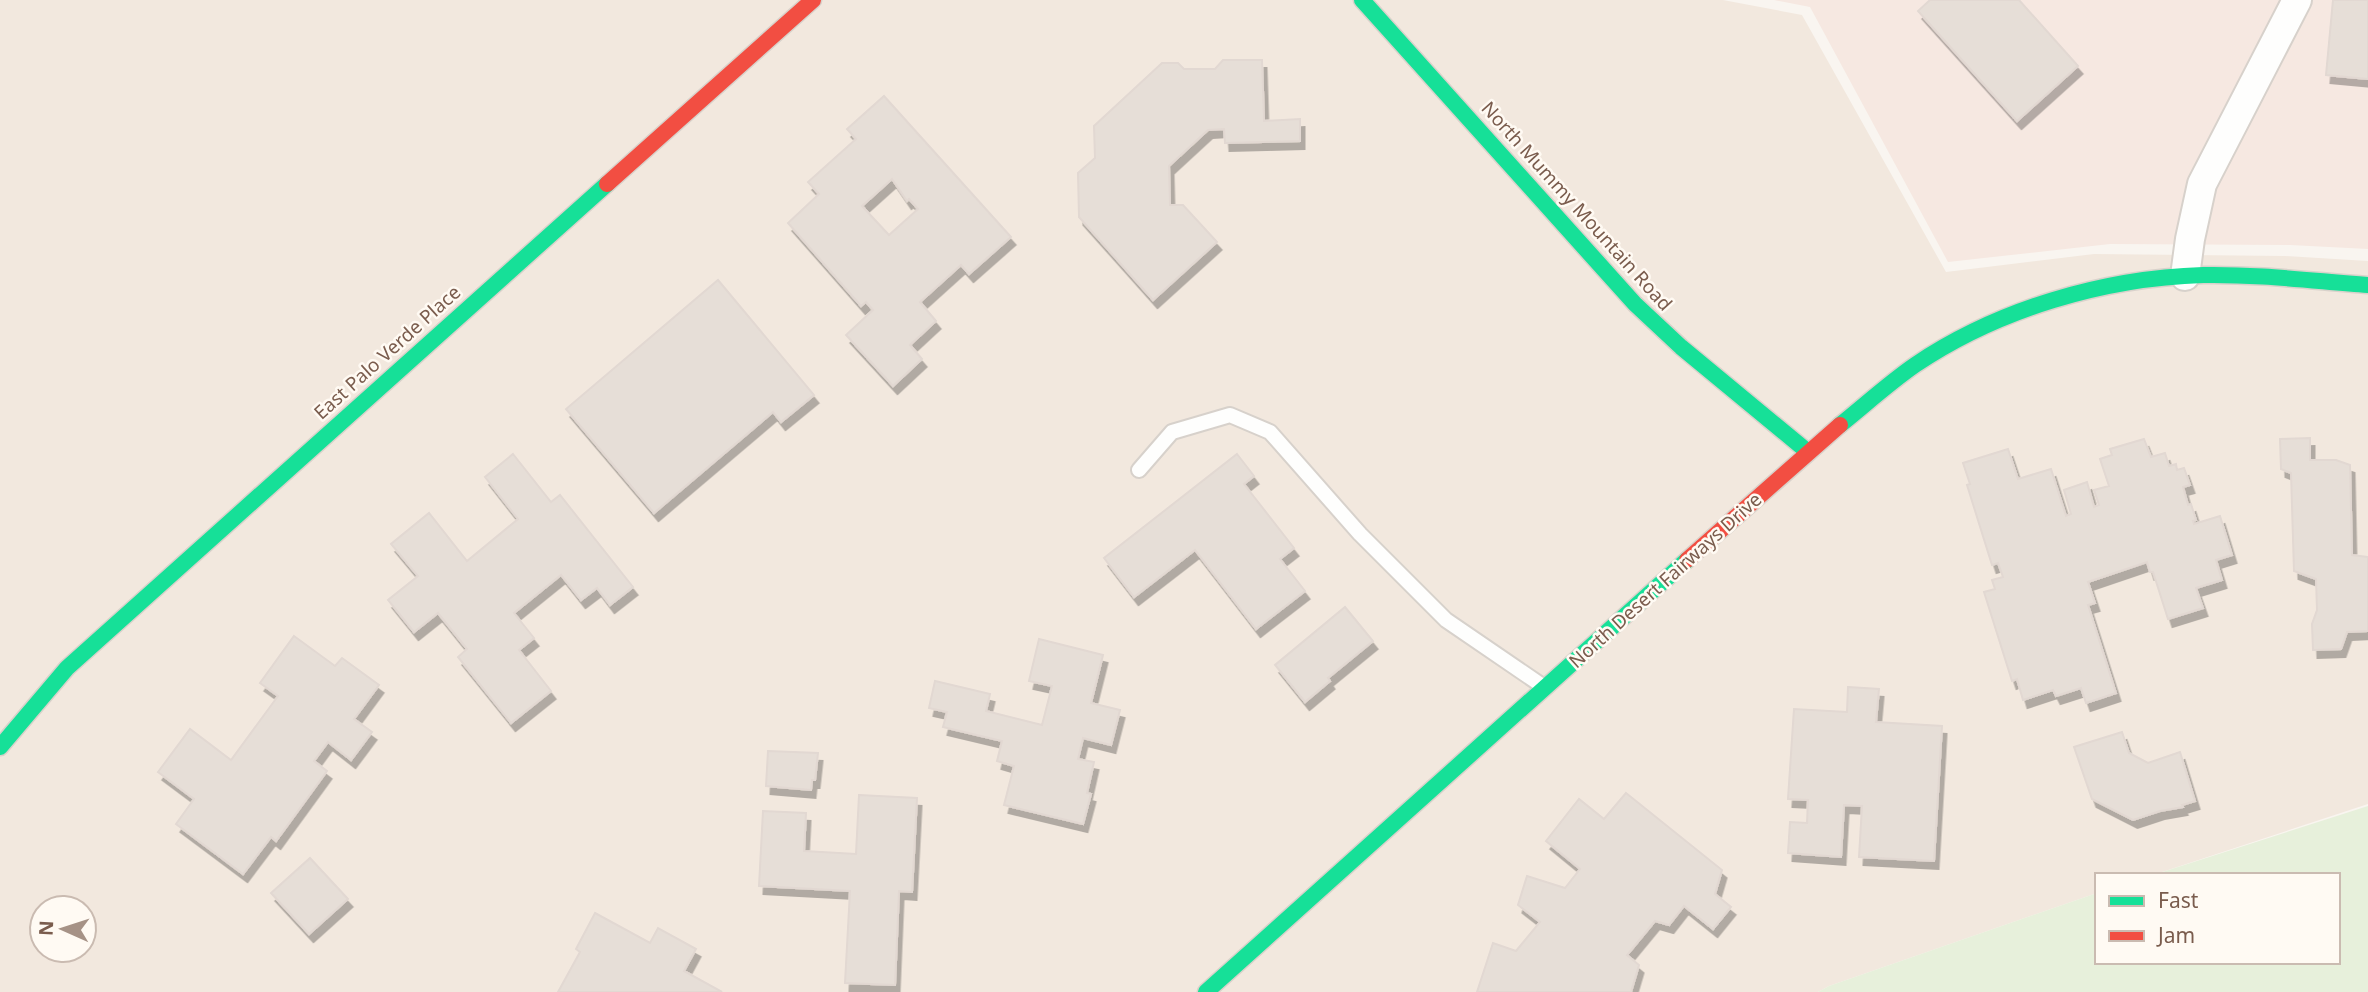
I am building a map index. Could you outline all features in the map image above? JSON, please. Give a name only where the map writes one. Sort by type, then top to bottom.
[{"type":"street","name":"East Palo Verde Place","points":[[0,747],[76,660],[813,0]]},
{"type":"street","name":"North Mummy Mountain Road","points":[[1362,0],[1411,51],[1578,243],[1635,304],[1681,347],[1808,452]]},
{"type":"street","points":[[2185,276],[2202,184],[2297,0]]},
{"type":"street","name":"North Desert Fairways Drive","points":[[1206,992],[1808,452],[1916,364],[2022,312],[2110,285],[2185,276],[2242,276],[2368,285]]},
{"type":"lane","points":[[1139,470],[1172,432],[1230,415],[1270,432],[1360,534],[1446,620],[1546,687]]},
{"type":"shaded area","points":[[0,0],[1723,0],[1802,15],[1946,272],[2094,254],[2285,256],[2368,261],[2368,804],[2159,873],[2095,873],[2095,894],[1818,992],[0,992]]},
{"type":"shaded area","points":[[1774,0],[2368,0],[2368,249],[2290,245],[2110,244],[1948,262],[1810,7]]},
{"type":"green space","points":[[2368,806],[2368,992],[1818,992],[2095,894],[2095,964],[2340,964],[2340,873],[2159,873]]},
{"type":"building","points":[[1930,0],[2019,0],[2078,66],[2017,121],[1918,11]]},
{"type":"building","points":[[2333,0],[2368,0],[2368,79],[2326,75]]},
{"type":"building","points":[[1223,60],[1262,60],[1264,121],[1300,119],[1300,141],[1225,143],[1224,129],[1208,130],[1169,166],[1170,205],[1183,205],[1217,242],[1153,300],[1079,217],[1078,173],[1095,158],[1094,126],[1162,63],[1178,63],[1184,69],[1215,69]]},
{"type":"building","points":[[884,96],[1011,237],[969,274],[961,265],[920,302],[936,321],[910,345],[922,359],[893,386],[846,335],[873,310],[866,302],[861,306],[788,223],[819,194],[808,182],[856,139],[847,129]],"holes":[[[892,179],[907,201],[909,199],[918,209],[889,235],[862,206]]]},
{"type":"building","points":[[718,280],[814,395],[781,422],[773,412],[654,513],[566,409]]},
{"type":"building","points":[[2310,438],[2310,460],[2336,460],[2350,465],[2352,555],[2368,557],[2368,631],[2347,632],[2341,649],[2313,650],[2312,624],[2317,610],[2316,579],[2294,571],[2291,473],[2281,469],[2280,439]]},
{"type":"building","points":[[2144,439],[2151,457],[2165,453],[2169,466],[2176,464],[2177,470],[2184,468],[2190,485],[2183,487],[2196,520],[2193,521],[2194,524],[2220,516],[2232,555],[2216,560],[2222,580],[2196,588],[2203,608],[2168,619],[2153,572],[2150,572],[2147,562],[2088,582],[2095,603],[2088,605],[2116,693],[2086,703],[2081,688],[2056,696],[2053,690],[2023,700],[2017,679],[2012,681],[1984,592],[1995,589],[1992,580],[2003,577],[1998,563],[1992,565],[1967,485],[1970,484],[1963,463],[2008,449],[2018,479],[2051,469],[2066,516],[2071,514],[2064,490],[2087,482],[2094,507],[2099,505],[2094,490],[2109,486],[2100,459],[2112,455],[2110,449]]},
{"type":"building","points":[[513,454],[551,502],[560,495],[633,587],[610,605],[597,588],[581,600],[561,575],[514,613],[534,638],[519,650],[551,691],[511,723],[458,657],[467,649],[438,613],[414,632],[388,600],[418,576],[391,544],[429,513],[467,561],[518,519],[485,477]]},
{"type":"building","points":[[1237,454],[1254,476],[1244,484],[1294,548],[1280,559],[1305,591],[1256,629],[1195,550],[1134,597],[1104,558]]},
{"type":"building","points":[[1345,607],[1373,641],[1328,678],[1330,681],[1305,702],[1275,665]]},
{"type":"building","points":[[294,636],[335,666],[342,658],[379,685],[354,719],[372,732],[351,760],[328,742],[314,761],[327,771],[276,841],[271,837],[243,874],[176,824],[194,799],[158,772],[190,729],[231,760],[278,696],[260,683]]},
{"type":"building","points":[[1039,639],[1103,655],[1091,703],[1120,710],[1111,745],[1083,738],[1078,759],[1094,762],[1087,793],[1091,794],[1083,824],[1004,805],[1014,766],[997,761],[1002,741],[943,727],[947,712],[929,708],[935,681],[990,694],[986,711],[1042,725],[1052,686],[1029,681]]},
{"type":"building","points":[[1848,687],[1879,689],[1876,722],[1942,726],[1934,861],[1859,857],[1862,806],[1844,805],[1841,857],[1788,853],[1790,822],[1807,823],[1808,800],[1788,799],[1794,709],[1847,712]]},
{"type":"building","points":[[2122,732],[2129,753],[2148,763],[2180,752],[2195,801],[2182,805],[2183,807],[2133,820],[2092,799],[2074,747]]},
{"type":"building","points":[[768,751],[818,753],[811,790],[766,786]]},
{"type":"building","points":[[1626,793],[1722,870],[1715,894],[1731,907],[1713,929],[1684,906],[1669,925],[1655,921],[1627,955],[1639,965],[1631,992],[1477,992],[1493,943],[1516,951],[1540,922],[1518,905],[1527,876],[1565,888],[1580,869],[1546,841],[1579,799],[1604,819]]},
{"type":"building","points":[[859,795],[917,798],[912,892],[899,891],[895,985],[845,983],[850,891],[759,886],[763,811],[806,813],[804,851],[856,854]]},
{"type":"building","points":[[310,858],[348,899],[309,934],[271,893]]},
{"type":"building","points":[[595,913],[650,943],[658,928],[696,949],[684,971],[722,992],[558,992],[580,952],[576,949]]},
{"type":"traffic: fast","points":[[1362,0],[1635,304],[1681,347],[1808,452]]},
{"type":"traffic: fast","points":[[0,747],[67,668],[607,184]]},
{"type":"traffic: fast","points":[[1840,425],[1905,372],[1947,345],[2016,313],[2090,290],[2128,282],[2203,275],[2368,285]]},
{"type":"traffic: fast","points":[[1206,992],[1687,560]]},
{"type":"traffic: jam","points":[[607,184],[813,0]]},
{"type":"traffic: jam","points":[[1687,560],[1840,425]]}]
